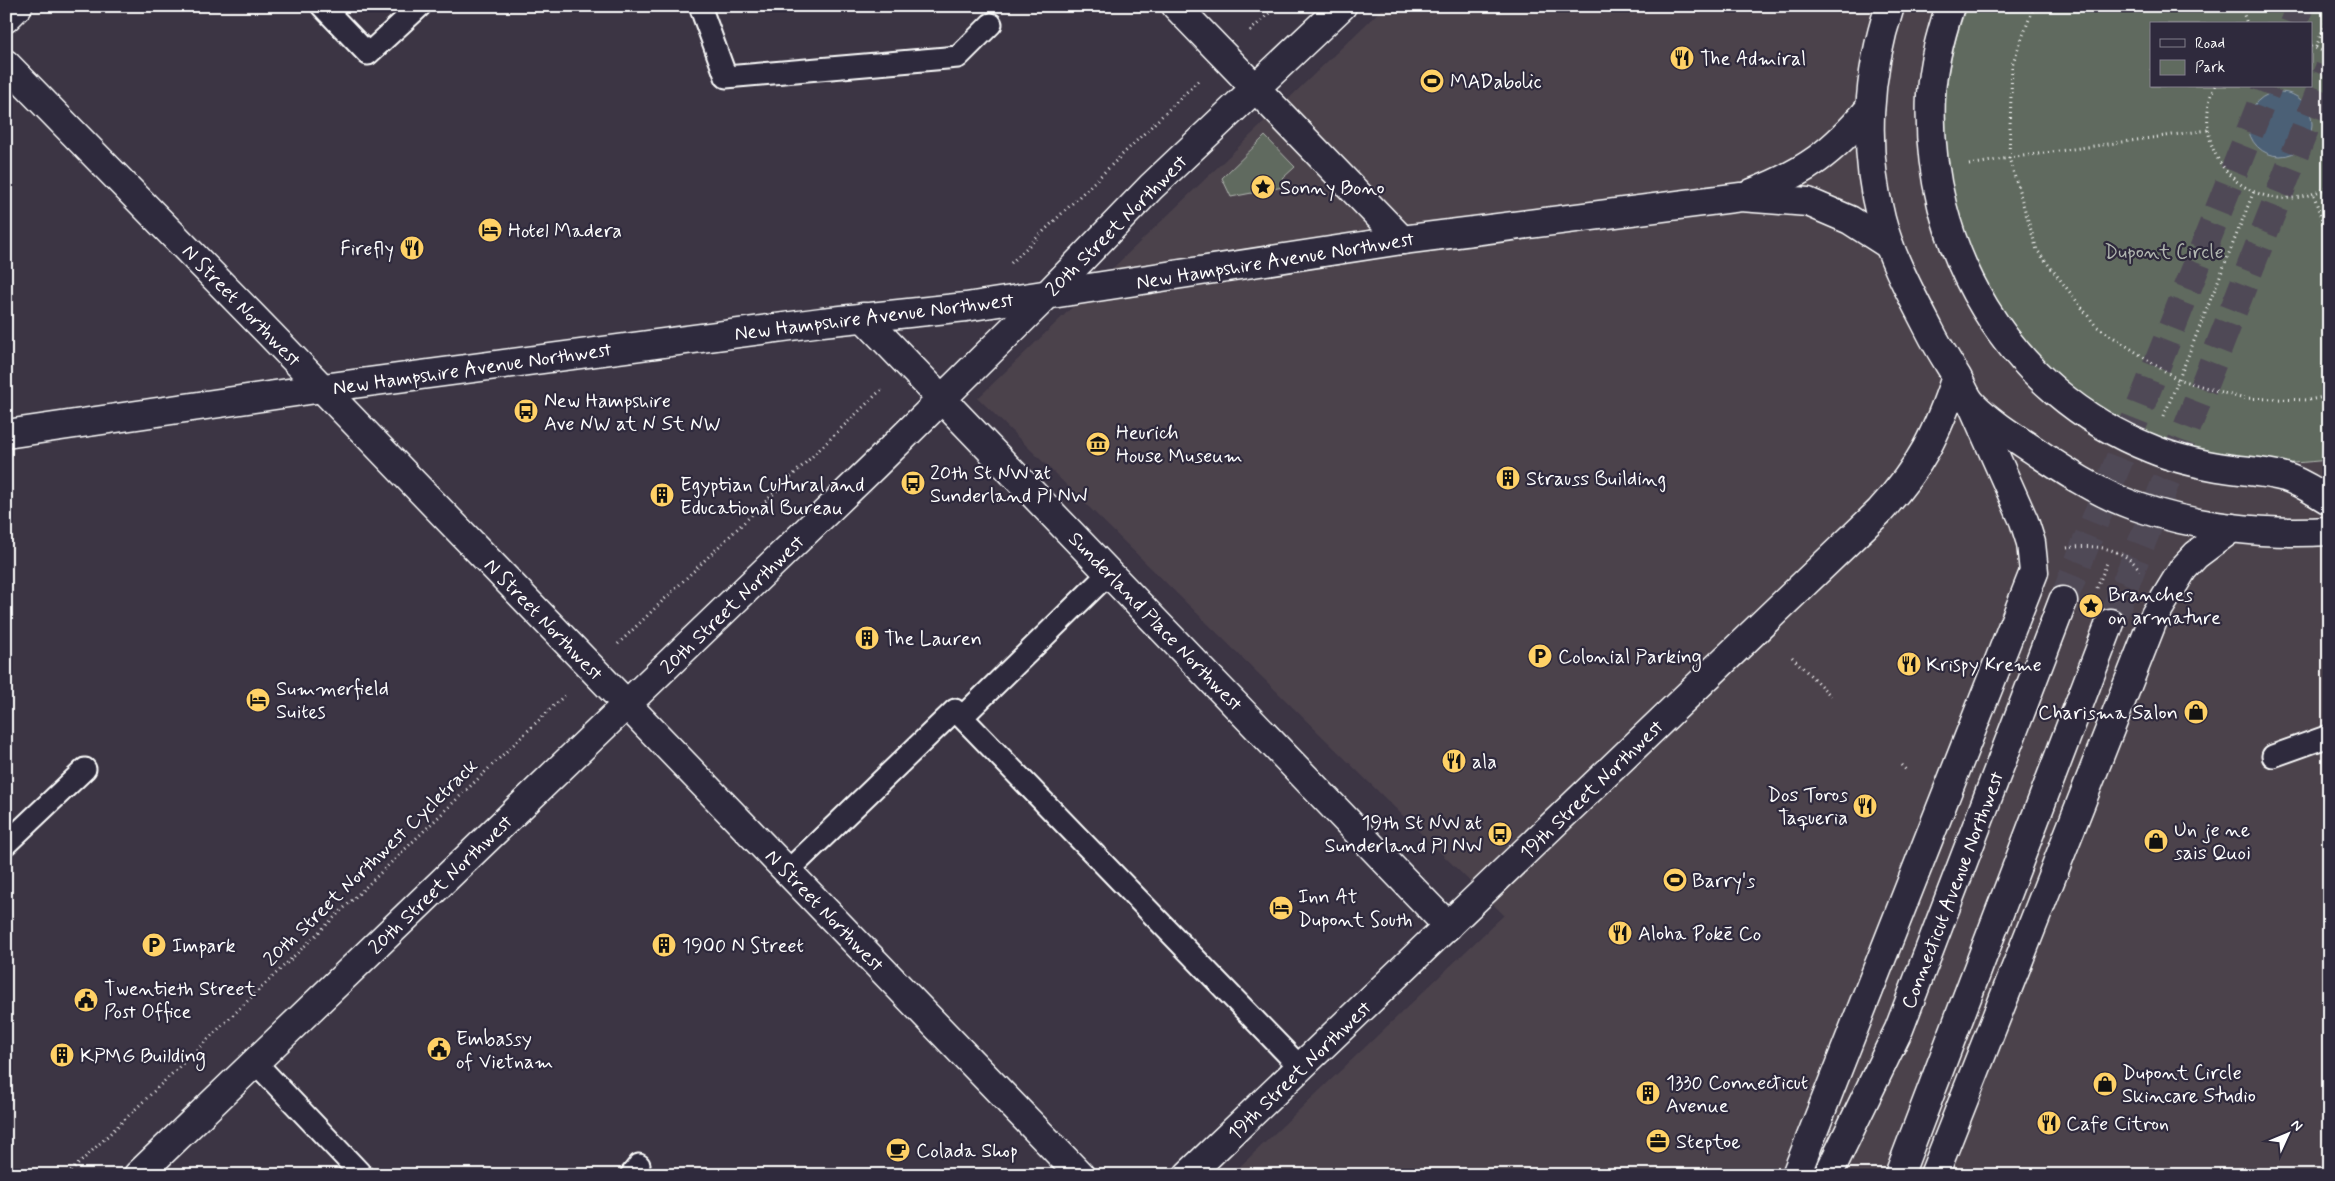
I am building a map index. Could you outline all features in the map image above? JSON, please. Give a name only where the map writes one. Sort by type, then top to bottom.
[{"type":"main road","points":[[6,18],[18,6]]},
{"type":"main road","points":[[1176,6],[1402,240]]},
{"type":"main road","name":"20th Street Northwest","points":[[138,1175],[942,398],[1048,294],[1151,187],[1342,6]]},
{"type":"main road","points":[[1796,1175],[2034,572],[2031,543],[2024,521],[1972,404],[1924,319],[1889,245],[1881,220],[1872,176],[1869,129],[1877,53],[1890,6]]},
{"type":"main road","points":[[1950,6],[1937,54],[1931,93],[1930,144],[1933,170],[1952,242],[1968,281],[2012,348],[2041,379],[2080,411],[2152,449],[2183,460],[2286,478],[2309,488],[2329,500]]},
{"type":"main road","name":"N Street Northwest","points":[[6,64],[323,388],[1080,1175]]},
{"type":"main road","name":"New Hampshire Avenue Northwest","points":[[1741,197],[1786,180],[1802,171],[1840,142],[1870,108]]},
{"type":"main road","name":"New Hampshire Avenue Northwest","points":[[6,434],[323,388],[864,317],[966,307],[1402,240],[1741,197],[1808,202],[1850,220],[1889,245]]},
{"type":"main road","name":"Sunderland Place Northwest","points":[[864,317],[1448,926]]},
{"type":"main road","name":"19th Street Northwest","points":[[1188,1175],[1880,511],[1903,486],[1923,457],[1944,412],[1956,377]]},
{"type":"main road","points":[[1972,404],[2052,462],[2103,491],[2131,504],[2187,520],[2232,528],[2304,532],[2329,531]]},
{"type":"main road","points":[[1934,1175],[2155,616],[2183,569],[2196,555],[2232,528]]},
{"type":"main road","name":"Connecticut Avenue Northwest","points":[[1828,1175],[1899,1029],[2063,601]]},
{"type":"main road","points":[[1899,1175],[2110,623]]},
{"type":"lane","points":[[322,6],[368,54],[420,6]]},
{"type":"lane","points":[[700,6],[726,77],[958,56],[991,24]]},
{"type":"lane","points":[[962,717],[1109,572]]},
{"type":"lane","points":[[788,871],[955,710],[1301,1068]]},
{"type":"lane","points":[[2273,756],[2329,736]]},
{"type":"lane","points":[[6,844],[85,769]]},
{"type":"lane","points":[[255,1062],[362,1175]]},
{"type":"path","points":[[1256,25],[1277,6]]},
{"type":"path","points":[[2034,6],[2012,64],[2008,158],[2037,250],[2096,326],[2177,379],[2241,398],[2308,400],[2329,396]]},
{"type":"path","points":[[2240,6],[2246,22]]},
{"type":"path","points":[[2316,47],[2329,15]]},
{"type":"path","points":[[2312,46],[2329,54]]},
{"type":"path","points":[[1086,190],[1204,75]]},
{"type":"path","points":[[2214,88],[2207,116],[2210,142],[2222,166],[2240,185],[2264,196],[2291,200],[2314,195],[2329,186]]},
{"type":"path","points":[[1967,166],[2008,158],[2208,130]]},
{"type":"path","points":[[2160,426],[2177,379],[2254,191]]},
{"type":"path","points":[[2314,195],[2329,244]]},
{"type":"path","points":[[648,615],[844,426]]},
{"type":"path","points":[[2034,572],[2045,558],[2058,550],[2102,546],[2113,550],[2136,565],[2146,578],[2152,595],[2155,616]]},
{"type":"path","points":[[2097,588],[2107,563]]},
{"type":"path","points":[[1792,657],[1831,696]]},
{"type":"path","name":"20th Street Northwest Cycletrack","points":[[67,1175],[542,716]]},
{"type":"path","points":[[1900,765],[1908,772]]},
{"type":"shaded area","points":[[1385,6],[2329,6],[2329,1175],[1231,1175],[1504,915],[978,398]]},
{"type":"green space","name":"Dupont Circle","points":[[1967,6],[2329,6],[2329,460],[2269,463],[2233,458],[2177,446],[2107,413],[2054,372],[2011,322],[1977,265],[1955,204],[1945,139],[1949,72]]},
{"type":"green space","points":[[1265,136],[1295,167],[1283,178],[1283,187],[1231,197],[1222,178]]},
{"type":"water","points":[[2280,92],[2298,98],[2306,106],[2312,124],[2306,142],[2298,150],[2280,156],[2262,150],[2254,142],[2248,124],[2254,106],[2262,98]]},
{"type":"tunnel","points":[[2294,22],[2300,6]]},
{"type":"tunnel","points":[[2110,623],[2329,68]]},
{"type":"tunnel","points":[[2063,601],[2267,88]]},
{"type":"place","name":"The Admiral","points":[[1682,58]]},
{"type":"place","name":"MADabolic","points":[[1432,81]]},
{"type":"place","name":"Sonny Bono","points":[[1263,187]]},
{"type":"place","name":"Hotel Madera","points":[[490,230]]},
{"type":"place","name":"Firefly","points":[[412,248]]},
{"type":"place","name":"New Hampshire Ave NW at N St NW","points":[[526,411]]},
{"type":"place","name":"Heurich House Museum","points":[[1098,444]]},
{"type":"place","name":"Strauss Building","points":[[1508,478]]},
{"type":"place","name":"20th St NW at Sunderland Pl NW","points":[[913,483]]},
{"type":"place","name":"Egyptian Cultural and Educational Bureau","points":[[662,495]]},
{"type":"place","name":"Branches on armature","points":[[2091,606]]},
{"type":"place","name":"The Lauren","points":[[867,638]]},
{"type":"place","name":"Colonial Parking","points":[[1540,656]]},
{"type":"place","name":"Krispy Kreme","points":[[1909,664]]},
{"type":"place","name":"Summerfield Suites","points":[[258,700]]},
{"type":"place","name":"Charisma Salon","points":[[2196,712]]},
{"type":"place","name":"ala","points":[[1454,761]]},
{"type":"place","name":"Dos Toros Taqueria","points":[[1865,806]]},
{"type":"place","name":"19th St NW at Sunderland Pl NW","points":[[1500,834]]},
{"type":"place","name":"Un je ne sais Quoi","points":[[2156,841]]},
{"type":"place","name":"Barry's","points":[[1675,880]]},
{"type":"place","name":"Inn At Dupont South","points":[[1281,908]]},
{"type":"place","name":"Aloha Pokē Co","points":[[1620,933]]},
{"type":"place","name":"Impark","points":[[154,945]]},
{"type":"place","name":"1900 N Street","points":[[664,945]]},
{"type":"place","name":"Twentieth Street Post Office","points":[[86,1000]]},
{"type":"place","name":"Embassy of Vietnam","points":[[439,1049]]},
{"type":"place","name":"KPMG Building","points":[[62,1055]]},
{"type":"place","name":"Dupont Circle Skincare Studio","points":[[2105,1084]]},
{"type":"place","name":"1330 Connecticut Avenue","points":[[1648,1093]]},
{"type":"place","name":"Cafe Citron","points":[[2049,1123]]},
{"type":"place","name":"Steptoe","points":[[1658,1141]]},
{"type":"place","name":"Colada Shop","points":[[898,1150]]}]
